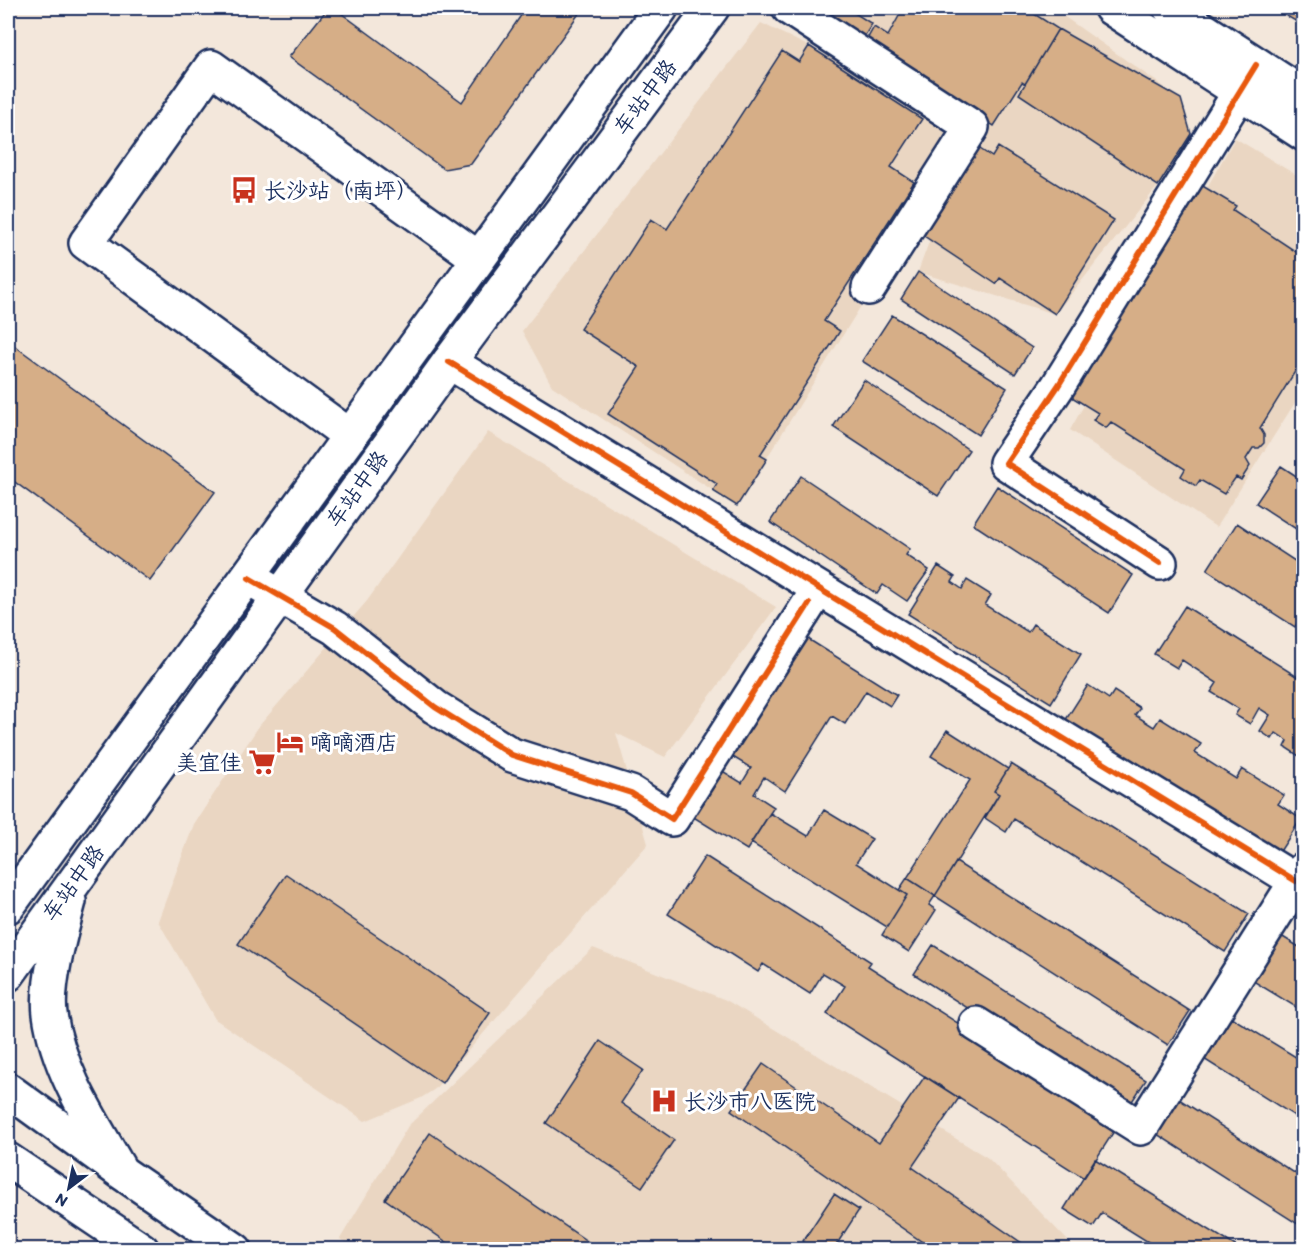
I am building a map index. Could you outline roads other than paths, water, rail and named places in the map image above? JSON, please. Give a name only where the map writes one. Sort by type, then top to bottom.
[{"type":"main road","name":"车站中路","points":[[8,906],[249,578],[478,258],[661,8]]},
{"type":"main road","name":"车站中路","points":[[8,974],[449,362],[712,8]]},
{"type":"main road","points":[[789,8],[972,127],[869,288]]},
{"type":"main road","points":[[1110,8],[1304,134]]},
{"type":"main road","points":[[1170,8],[1304,95]]},
{"type":"main road","points":[[1160,563],[1006,462],[1058,386],[1256,65]]},
{"type":"main road","points":[[350,436],[86,243],[211,67],[478,258]]},
{"type":"main road","points":[[449,362],[1300,875],[1141,1128],[976,1024]]},
{"type":"main road","points":[[249,578],[278,597],[335,628],[435,706],[512,755],[630,793],[672,819],[809,604]]},
{"type":"main road","points":[[74,881],[55,951],[50,1013],[62,1060],[85,1109],[121,1172]]},
{"type":"main road","points":[[8,1090],[121,1172],[235,1250]]},
{"type":"main road","points":[[8,1160],[142,1250]]},
{"type":"main road","points":[[8,1190],[69,1201]]},
{"type":"place","name":"长沙站（南坪）","points":[[244,190]]},
{"type":"place","name":"嘀嘀酒店","points":[[290,742]]},
{"type":"place","name":"美宜佳","points":[[262,762]]},
{"type":"place","name":"长沙市八医院","points":[[664,1101]]}]
